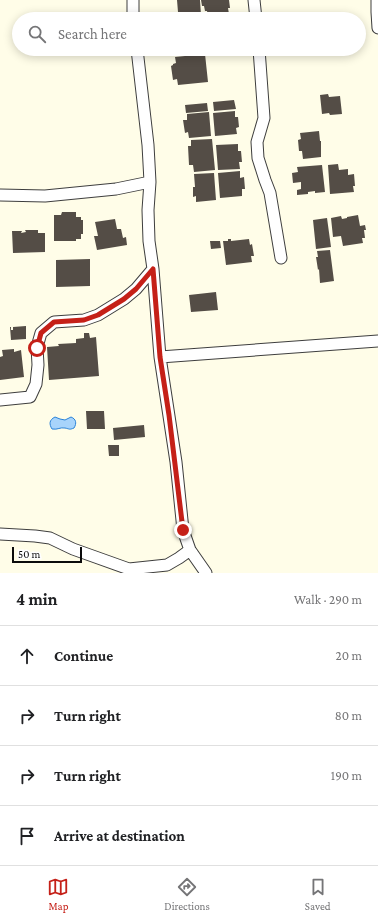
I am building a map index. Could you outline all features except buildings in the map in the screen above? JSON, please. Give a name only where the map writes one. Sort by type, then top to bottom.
[{"type":"street","points":[[133,0],[133,12]]},
{"type":"street","points":[[254,0],[255,12]]},
{"type":"street","points":[[378,0],[378,28]]},
{"type":"street","points":[[138,56],[148,145],[150,182],[148,210],[149,242],[153,269],[160,357],[175,456],[183,530],[190,550],[206,573]]},
{"type":"street","points":[[260,56],[264,118],[257,142],[258,158],[270,192],[281,258]]},
{"type":"street","points":[[0,195],[45,196],[116,189],[150,182]]},
{"type":"street","points":[[0,400],[30,397],[36,384],[38,365],[37,348],[41,333],[54,322],[84,320],[98,315],[124,299],[136,289],[153,269]]},
{"type":"street","points":[[160,357],[378,341]]},
{"type":"street","points":[[0,534],[50,538],[73,549],[129,569],[167,565],[190,550]]},
{"type":"water","points":[[55,417],[65,420],[71,417],[76,421],[76,424],[74,428],[70,429],[52,429],[50,422]]},
{"type":"route","points":[[37,348],[41,333],[54,322],[84,320],[98,315],[124,299],[136,289],[153,269],[160,357],[176,462],[183,530]]}]
